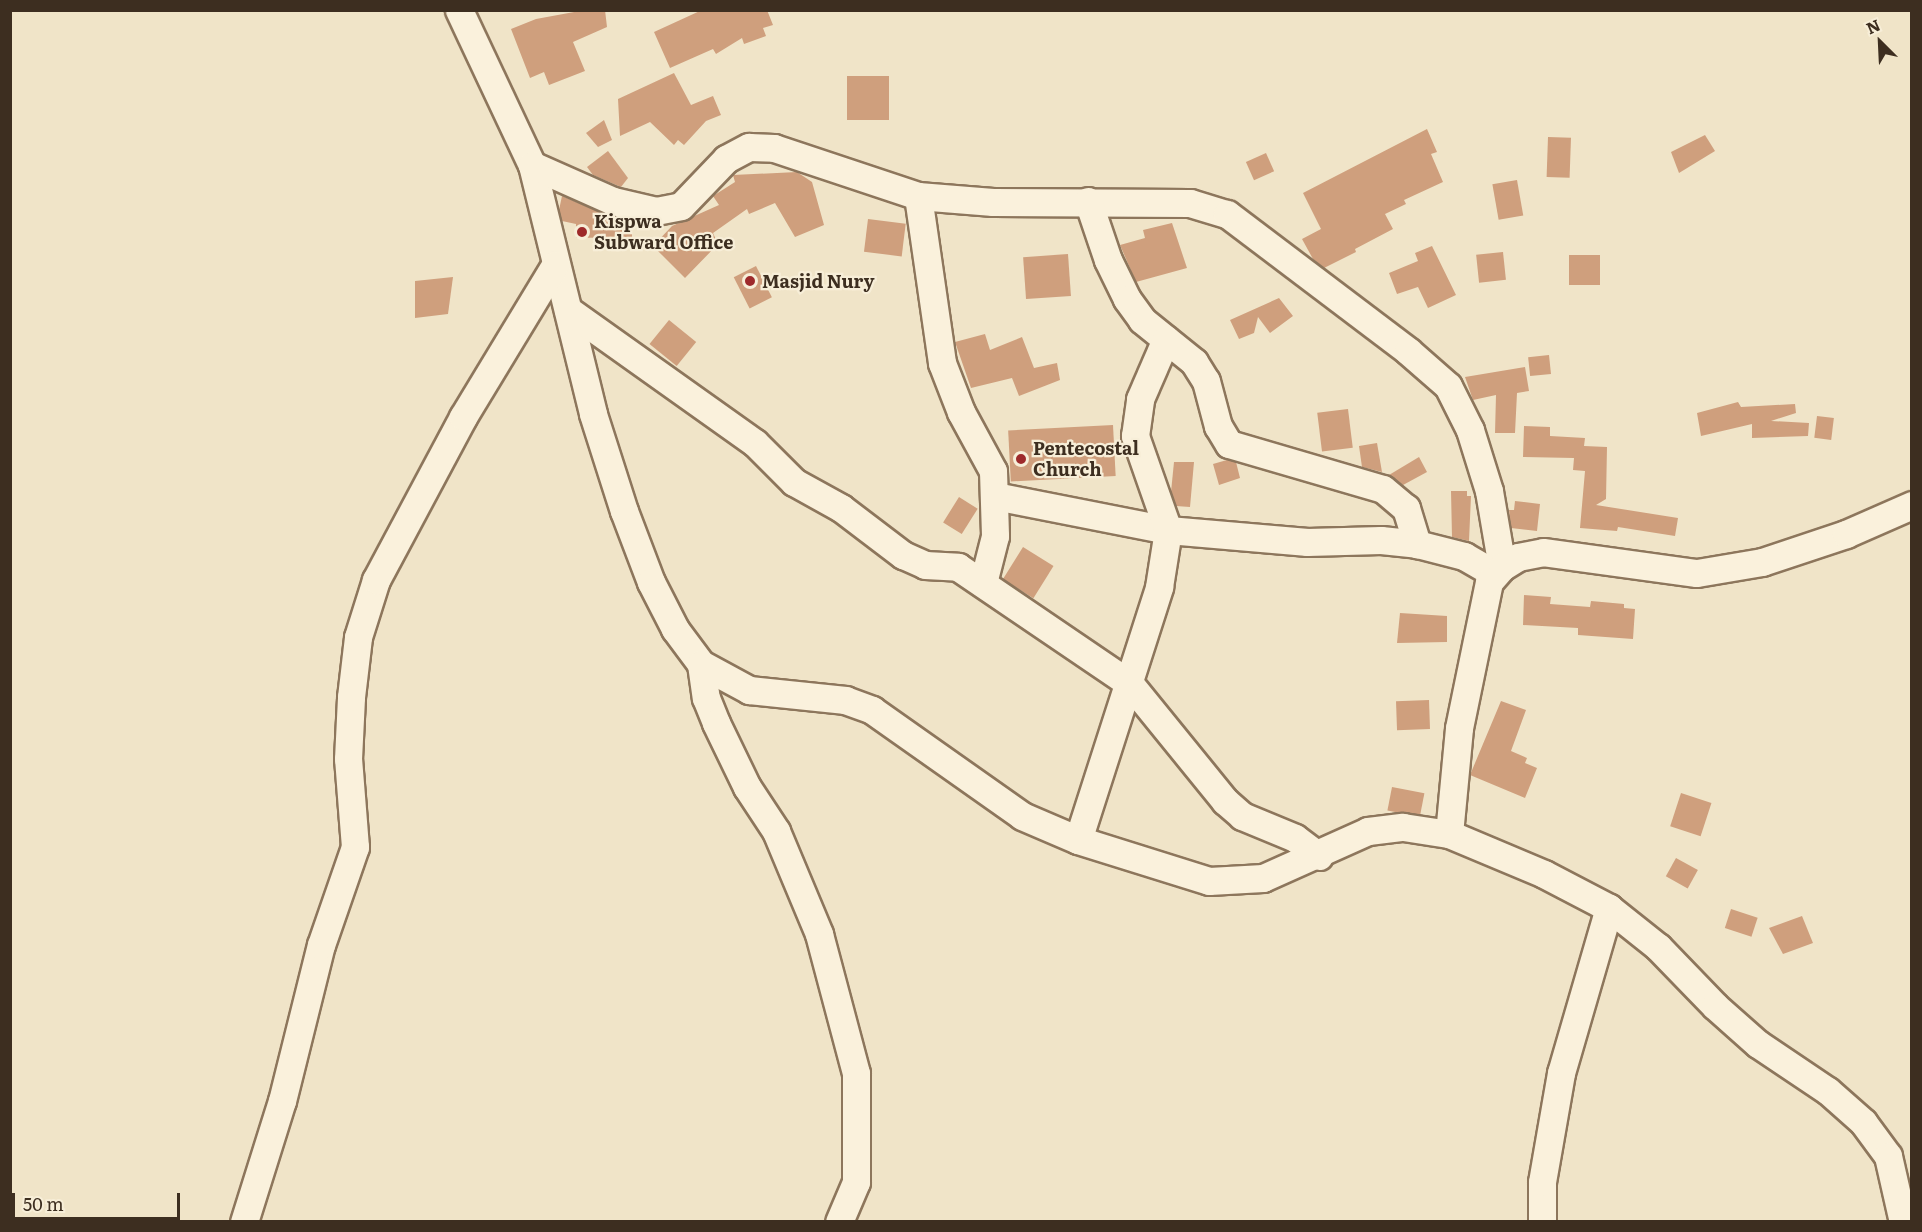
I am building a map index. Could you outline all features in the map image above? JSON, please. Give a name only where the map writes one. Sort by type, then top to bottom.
[{"type":"street","points":[[459,10],[532,165],[593,414],[624,511],[656,591],[675,628],[701,664],[749,690],[845,700],[872,710],[1022,816],[1078,840],[1209,881],[1263,878],[1319,856],[1368,831],[1403,827],[1449,834],[1544,874],[1609,908],[1658,947],[1758,1044],[1828,1091],[1863,1122],[1888,1156],[1903,1221]]},
{"type":"street","points":[[532,165],[613,201],[656,211],[681,206],[726,159],[749,147],[774,148],[918,196],[993,202],[1190,203],[1227,214],[1448,386],[1470,430],[1489,491],[1499,570]]},
{"type":"street","points":[[918,196],[942,363],[961,412],[993,471],[995,536],[983,583]]},
{"type":"street","points":[[1088,201],[1108,260],[1127,299],[1142,320],[1194,362],[1206,381],[1218,426],[1229,444],[1383,489],[1406,508],[1417,544]]},
{"type":"street","points":[[244,1221],[282,1101],[321,945],[355,847],[348,759],[351,697],[358,637],[376,580],[463,417],[555,265]]},
{"type":"street","points":[[568,310],[755,443],[794,482],[841,507],[903,555],[925,564],[958,567],[1130,684],[1225,801],[1242,816],[1295,838],[1319,856]]},
{"type":"street","points":[[1078,840],[1130,684],[1159,587],[1168,530],[1135,436],[1140,399],[1166,339]]},
{"type":"street","points":[[995,496],[1168,530],[1307,542],[1381,540],[1417,544],[1464,556],[1499,570]]},
{"type":"street","points":[[1449,834],[1459,728],[1489,582],[1499,570],[1518,557],[1544,552],[1697,573],[1762,562],[1846,534],[1911,505]]},
{"type":"street","points":[[701,664],[706,698],[716,723],[747,787],[776,831],[819,934],[856,1072],[856,1182],[839,1221]]},
{"type":"street","points":[[1542,1221],[1542,1182],[1561,1073],[1609,908]]},
{"type":"building","points":[[585,10],[605,10],[607,27],[573,42],[585,71],[549,85],[544,72],[530,78],[511,29],[536,19]]},
{"type":"building","points":[[702,10],[767,10],[773,25],[763,28],[766,36],[744,44],[742,38],[716,54],[713,49],[670,68],[654,32]]},
{"type":"building","points":[[674,73],[691,105],[713,96],[721,115],[706,121],[684,145],[678,140],[674,145],[650,122],[620,136],[618,99]]},
{"type":"building","points":[[847,76],[889,76],[889,120],[847,120]]},
{"type":"building","points":[[604,120],[612,140],[598,147],[586,133]]},
{"type":"building","points":[[1427,129],[1437,152],[1431,154],[1443,182],[1404,200],[1406,204],[1385,214],[1393,229],[1355,249],[1356,252],[1324,268],[1313,259],[1302,239],[1321,229],[1303,193]]},
{"type":"building","points":[[1705,135],[1715,151],[1679,173],[1671,152]]},
{"type":"building","points":[[1548,137],[1571,138],[1570,178],[1547,177]]},
{"type":"building","points":[[608,151],[628,178],[621,187],[593,175],[587,167]]},
{"type":"building","points":[[1266,153],[1274,171],[1254,180],[1246,162]]},
{"type":"building","points":[[797,172],[812,182],[824,225],[795,237],[775,203],[749,214],[747,209],[713,233],[718,244],[685,278],[653,246],[672,226],[719,205],[713,196],[735,182],[733,175]]},
{"type":"building","points":[[1517,180],[1523,215],[1499,220],[1492,184]]},
{"type":"building","points":[[562,196],[607,215],[632,222],[632,237],[576,238],[576,224],[562,221],[559,210]]},
{"type":"building","points":[[868,219],[906,224],[902,256],[864,252]]},
{"type":"building","points":[[1172,223],[1187,268],[1136,282],[1120,245],[1145,238],[1143,230]]},
{"type":"building","points":[[1432,246],[1456,295],[1428,308],[1418,287],[1397,294],[1389,273],[1418,261],[1415,253]]},
{"type":"building","points":[[1503,252],[1506,280],[1479,283],[1476,255]]},
{"type":"building","points":[[1068,254],[1071,296],[1026,299],[1023,257]]},
{"type":"building","points":[[1569,255],[1600,255],[1600,285],[1569,285]]},
{"type":"building","points":[[756,266],[772,297],[750,309],[734,277]]},
{"type":"building","points":[[453,277],[448,314],[415,318],[415,281]]},
{"type":"building","points":[[1279,298],[1293,316],[1270,333],[1258,317],[1254,333],[1239,339],[1230,320]]},
{"type":"building","points":[[669,320],[696,342],[677,366],[649,344]]},
{"type":"building","points":[[985,334],[990,350],[1022,337],[1034,368],[1057,363],[1060,380],[1019,396],[1012,378],[971,388],[955,342]]},
{"type":"building","points":[[1549,355],[1551,374],[1530,376],[1528,357]]},
{"type":"building","points":[[1525,367],[1529,391],[1517,393],[1515,433],[1495,433],[1496,395],[1473,400],[1465,377]]},
{"type":"building","points":[[1738,402],[1741,407],[1795,404],[1796,413],[1771,421],[1809,423],[1808,436],[1752,438],[1752,424],[1701,436],[1697,413]]},
{"type":"building","points":[[1348,409],[1353,448],[1322,451],[1317,413]]},
{"type":"building","points":[[1817,416],[1834,418],[1831,440],[1814,438]]},
{"type":"building","points":[[1113,425],[1116,476],[1011,481],[1008,430]]},
{"type":"building","points":[[1524,426],[1550,427],[1550,436],[1585,438],[1584,446],[1607,447],[1606,499],[1596,505],[1678,518],[1675,536],[1618,527],[1617,531],[1580,528],[1585,471],[1573,470],[1574,458],[1523,457]]},
{"type":"building","points":[[1377,443],[1382,472],[1362,467],[1359,446]]},
{"type":"building","points":[[1419,457],[1427,472],[1403,485],[1389,475]]},
{"type":"building","points":[[1227,460],[1236,462],[1240,478],[1219,485],[1213,464]]},
{"type":"building","points":[[1174,462],[1194,462],[1190,507],[1176,506],[1171,492]]},
{"type":"building","points":[[1451,491],[1467,491],[1467,496],[1471,496],[1469,541],[1452,537]]},
{"type":"building","points":[[959,497],[978,509],[962,534],[943,522]]},
{"type":"building","points":[[1515,501],[1540,504],[1537,531],[1511,528],[1509,510],[1514,510]]},
{"type":"building","points":[[1023,547],[1054,566],[1033,598],[1003,579]]},
{"type":"building","points":[[1524,595],[1551,597],[1550,604],[1590,607],[1591,601],[1624,604],[1624,608],[1635,609],[1633,639],[1578,635],[1578,628],[1523,625]]},
{"type":"building","points":[[1400,613],[1447,616],[1447,642],[1397,643]]},
{"type":"building","points":[[1429,700],[1430,729],[1397,730],[1396,701]]},
{"type":"building","points":[[1501,701],[1526,710],[1511,751],[1527,758],[1525,763],[1537,768],[1525,798],[1470,775]]},
{"type":"building","points":[[1392,787],[1424,793],[1420,817],[1387,811]]},
{"type":"building","points":[[1681,793],[1711,803],[1701,836],[1670,826]]},
{"type":"building","points":[[1676,858],[1698,870],[1688,888],[1666,876]]},
{"type":"building","points":[[1731,909],[1758,918],[1751,937],[1725,928]]},
{"type":"building","points":[[1802,916],[1813,943],[1783,954],[1769,928]]},
{"type":"place","name":"Kispwa Subward Office","points":[[582,232]]},
{"type":"place","name":"Masjid Nury","points":[[750,281]]},
{"type":"place","name":"Pentecostal Church","points":[[1021,459]]}]
